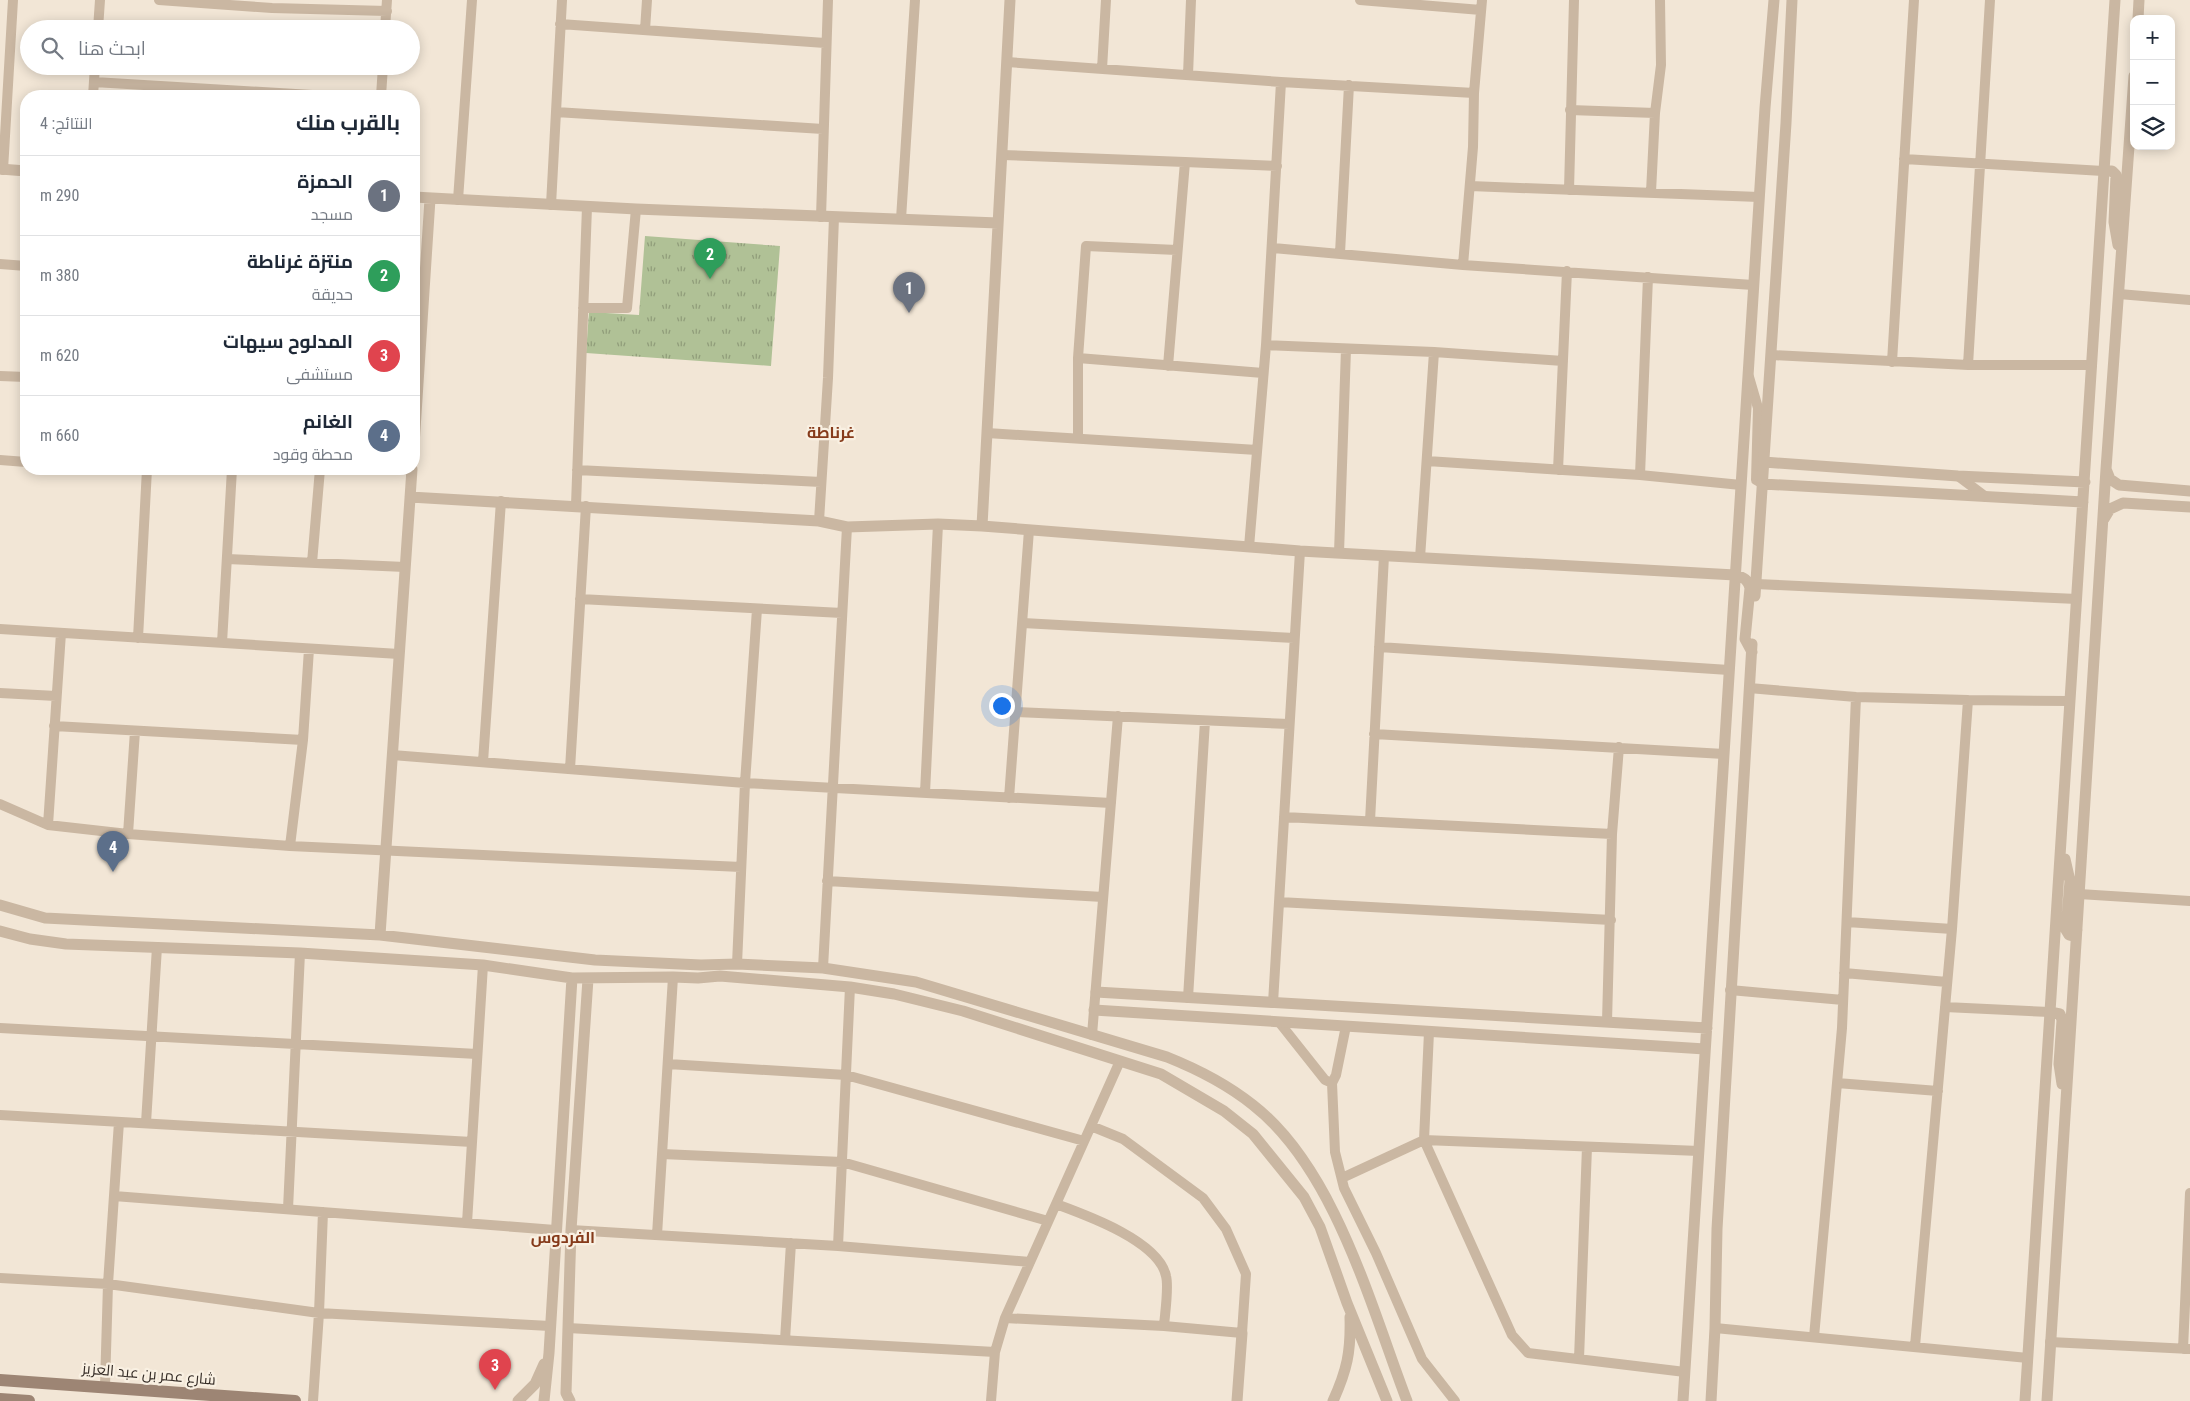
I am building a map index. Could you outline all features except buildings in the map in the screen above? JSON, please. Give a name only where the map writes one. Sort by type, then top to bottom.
[{"type":"main road","name":"شارع عمر بن عبد العزيز","points":[[0,1380],[295,1401]]},
{"type":"main road","points":[[0,1399],[28,1401]]},
{"type":"street","points":[[13,0],[4,76],[2,170],[20,171]]},
{"type":"street","points":[[99,20],[100,0]]},
{"type":"street","points":[[159,0],[387,11]]},
{"type":"street","points":[[386,20],[387,0]]},
{"type":"street","points":[[458,200],[472,0]]},
{"type":"street","points":[[551,205],[562,0]]},
{"type":"street","points":[[645,30],[646,0]]},
{"type":"street","points":[[821,217],[825,43],[828,0]]},
{"type":"street","points":[[901,219],[915,0]]},
{"type":"street","points":[[982,526],[1010,0]]},
{"type":"street","points":[[1102,69],[1106,0]]},
{"type":"street","points":[[1188,75],[1191,0]]},
{"type":"street","points":[[1360,0],[1482,5],[1474,93],[1473,147],[1463,265]]},
{"type":"street","points":[[1569,190],[1574,0]]},
{"type":"street","points":[[1651,192],[1655,113],[1661,65],[1660,0]]},
{"type":"street","points":[[1683,1401],[1740,485],[1774,0]]},
{"type":"street","points":[[1711,1401],[1717,1229],[1730,990],[1786,123],[1792,0]]},
{"type":"street","points":[[1892,362],[1914,0]]},
{"type":"street","points":[[1968,365],[1990,0]]},
{"type":"street","points":[[2025,1401],[2115,0]]},
{"type":"street","points":[[2138,15],[2139,0]]},
{"type":"street","points":[[560,24],[825,43]]},
{"type":"street","points":[[1007,62],[1281,82],[1474,93]]},
{"type":"street","points":[[93,90],[94,75]]},
{"type":"street","points":[[381,90],[382,75]]},
{"type":"street","points":[[94,82],[229,90]]},
{"type":"street","points":[[1249,547],[1273,248],[1281,82]]},
{"type":"street","points":[[1340,253],[1349,85]]},
{"type":"street","points":[[2047,1401],[2106,469],[2132,105]]},
{"type":"street","points":[[1570,110],[1655,113]]},
{"type":"street","points":[[556,112],[823,129]]},
{"type":"street","points":[[1002,155],[1277,166]]},
{"type":"street","points":[[1904,159],[2112,171],[2116,175],[2114,222],[2121,264]]},
{"type":"street","points":[[1168,366],[1176,250],[1186,162]]},
{"type":"street","points":[[1470,186],[1759,197]]},
{"type":"street","points":[[420,197],[587,207],[998,224]]},
{"type":"street","points":[[420,287],[430,198]]},
{"type":"street","points":[[570,769],[580,599],[581,506],[577,470],[587,207]]},
{"type":"street","points":[[583,308],[627,308],[636,209]]},
{"type":"street","points":[[819,521],[828,378],[834,217]]},
{"type":"street","points":[[1078,439],[1078,358],[1086,246],[1176,250]]},
{"type":"street","points":[[1273,248],[1463,265],[1568,270],[1754,285]]},
{"type":"street","points":[[0,264],[20,266]]},
{"type":"street","points":[[1558,470],[1568,270]]},
{"type":"street","points":[[1640,475],[1648,277]]},
{"type":"street","points":[[2118,294],[2190,300]]},
{"type":"street","points":[[1266,345],[1434,352],[1563,361]]},
{"type":"street","points":[[1339,553],[1346,349]]},
{"type":"street","points":[[1420,558],[1434,352]]},
{"type":"street","points":[[1771,355],[1968,365],[2092,365]]},
{"type":"street","points":[[1078,358],[1263,373]]},
{"type":"street","points":[[1748,374],[1758,408],[1756,480],[1763,484],[2083,502]]},
{"type":"street","points":[[0,376],[20,377]]},
{"type":"street","points":[[987,433],[1257,450]]},
{"type":"street","points":[[0,460],[20,462]]},
{"type":"street","points":[[1427,461],[1640,475],[1740,485]]},
{"type":"street","points":[[1764,462],[1958,476],[2085,482]]},
{"type":"street","points":[[2106,469],[2114,483],[2135,487],[2190,491]]},
{"type":"street","points":[[577,470],[821,482]]},
{"type":"street","points":[[138,638],[147,475]]},
{"type":"street","points":[[222,643],[232,475]]},
{"type":"street","points":[[312,563],[319,475]]},
{"type":"street","points":[[380,935],[412,475]]},
{"type":"street","points":[[1958,476],[1986,497]]},
{"type":"street","points":[[2133,504],[2125,499],[2124,495],[2129,489],[2135,487]]},
{"type":"street","points":[[410,497],[819,521],[847,527],[938,524],[982,526],[1300,551],[1735,575],[1748,581],[1750,588],[1745,638],[1752,652]]},
{"type":"street","points":[[483,762],[501,501]]},
{"type":"street","points":[[2103,521],[2110,509],[2117,505],[2133,504],[2190,508]]},
{"type":"street","points":[[925,793],[938,524]]},
{"type":"street","points":[[822,968],[847,527]]},
{"type":"street","points":[[1009,798],[1030,530]]},
{"type":"street","points":[[1273,1003],[1300,551]]},
{"type":"street","points":[[1370,821],[1384,556]]},
{"type":"street","points":[[227,559],[405,567]]},
{"type":"street","points":[[1756,584],[2077,599]]},
{"type":"street","points":[[580,599],[842,614]]},
{"type":"street","points":[[737,964],[745,783],[757,609]]},
{"type":"street","points":[[1022,623],[1294,638]]},
{"type":"street","points":[[0,630],[399,654]]},
{"type":"street","points":[[48,826],[61,633]]},
{"type":"street","points":[[1379,647],[1729,670]]},
{"type":"street","points":[[290,846],[302,740],[309,648]]},
{"type":"street","points":[[1749,688],[1856,697],[2070,702]]},
{"type":"street","points":[[0,693],[56,696]]},
{"type":"street","points":[[1814,1337],[1843,1000],[1856,697]]},
{"type":"street","points":[[1915,1346],[1952,929],[1968,700]]},
{"type":"street","points":[[1016,712],[1290,724]]},
{"type":"street","points":[[1092,1035],[1118,716]]},
{"type":"street","points":[[1188,998],[1206,720]]},
{"type":"street","points":[[54,726],[302,740]]},
{"type":"street","points":[[128,834],[135,731]]},
{"type":"street","points":[[1374,734],[1724,754]]},
{"type":"street","points":[[1607,1022],[1612,834],[1620,747]]},
{"type":"street","points":[[392,755],[745,783],[1111,803]]},
{"type":"street","points":[[0,804],[48,826],[128,834],[290,846],[742,867]]},
{"type":"street","points":[[1284,817],[1612,834]]},
{"type":"street","points":[[2062,842],[2070,881],[2066,930],[2069,935],[2073,936],[2077,930]]},
{"type":"street","points":[[828,881],[1103,897]]},
{"type":"street","points":[[2079,894],[2190,901]]},
{"type":"street","points":[[1279,902],[1611,920]]},
{"type":"street","points":[[0,905],[45,918],[380,935],[573,958],[701,965],[737,964],[822,968],[916,982],[1167,1057],[1196,1069],[1253,1105],[1276,1126],[1300,1156],[1340,1224],[1373,1305],[1405,1396],[1416,1401]]},
{"type":"street","points":[[1847,922],[1952,929]]},
{"type":"street","points":[[0,932],[30,939],[66,944],[300,953],[483,965],[572,978],[673,976],[698,978],[720,976],[850,987],[894,994],[963,1011],[1161,1074],[1224,1111],[1253,1134],[1304,1197],[1320,1227],[1347,1303],[1387,1401]]},
{"type":"street","points":[[146,1123],[157,947]]},
{"type":"street","points":[[288,1210],[300,953]]},
{"type":"street","points":[[467,1223],[483,965]]},
{"type":"street","points":[[1844,973],[1947,982]]},
{"type":"street","points":[[657,1235],[673,976]]},
{"type":"street","points":[[544,1401],[549,1353],[555,1230],[572,978]]},
{"type":"street","points":[[570,1401],[566,1393],[571,1230],[588,979]]},
{"type":"street","points":[[838,1246],[850,987]]},
{"type":"street","points":[[1730,990],[1843,1000]]},
{"type":"street","points":[[1096,992],[1707,1028]]},
{"type":"street","points":[[1945,1007],[2060,1014],[2062,1020],[2059,1064],[2065,1110]]},
{"type":"street","points":[[1094,1010],[1705,1049]]},
{"type":"street","points":[[1279,1022],[1325,1080],[1332,1083]]},
{"type":"street","points":[[1346,1026],[1336,1075],[1332,1083],[1335,1152],[1344,1188],[1376,1253],[1422,1359],[1454,1401]]},
{"type":"street","points":[[0,1028],[477,1054]]},
{"type":"street","points":[[1429,1032],[1424,1140],[1512,1335],[1528,1353],[1686,1372]]},
{"type":"street","points":[[992,1401],[995,1352],[1005,1318],[1120,1061]]},
{"type":"street","points":[[668,1064],[846,1075],[1084,1141]]},
{"type":"street","points":[[1837,1083],[1938,1091]]},
{"type":"street","points":[[0,1115],[472,1142]]},
{"type":"street","points":[[105,1386],[108,1284],[119,1122]]},
{"type":"street","points":[[1091,1126],[1123,1139],[1203,1198],[1226,1229],[1246,1274],[1237,1401]]},
{"type":"street","points":[[1342,1178],[1424,1140],[1699,1151]]},
{"type":"street","points":[[1578,1359],[1587,1147]]},
{"type":"street","points":[[662,1154],[842,1162],[1048,1221]]},
{"type":"street","points":[[2050,1342],[2186,1349],[2190,1193]]},
{"type":"street","points":[[114,1196],[555,1230]]},
{"type":"street","points":[[1056,1204],[1128,1234],[1160,1262],[1166,1276],[1164,1326]]},
{"type":"street","points":[[313,1401],[323,1212]]},
{"type":"street","points":[[571,1230],[838,1246],[1030,1262]]},
{"type":"street","points":[[785,1340],[791,1243]]},
{"type":"street","points":[[0,1278],[108,1284],[319,1313],[550,1326]]},
{"type":"street","points":[[1333,1401],[1345,1375],[1351,1344],[1347,1303]]},
{"type":"street","points":[[1005,1318],[1164,1326],[1242,1333]]},
{"type":"street","points":[[568,1328],[995,1352]]},
{"type":"street","points":[[1715,1328],[2028,1358]]},
{"type":"street","points":[[518,1401],[535,1384],[549,1353]]},
{"type":"green space","points":[[645,236],[780,246],[771,366],[586,353],[589,312],[639,315]]},
{"type":"place","name":"منتزة غرناطة","points":[[710,279]]},
{"type":"place","name":"الحمزة","points":[[909,313]]},
{"type":"place","name":"الغانم","points":[[113,872]]},
{"type":"place","name":"المدلوح سيهات","points":[[495,1390]]},
{"type":"district","name":"غرناطة","points":[[831,432]]},
{"type":"district","name":"الفردوس","points":[[563,1237]]}]
